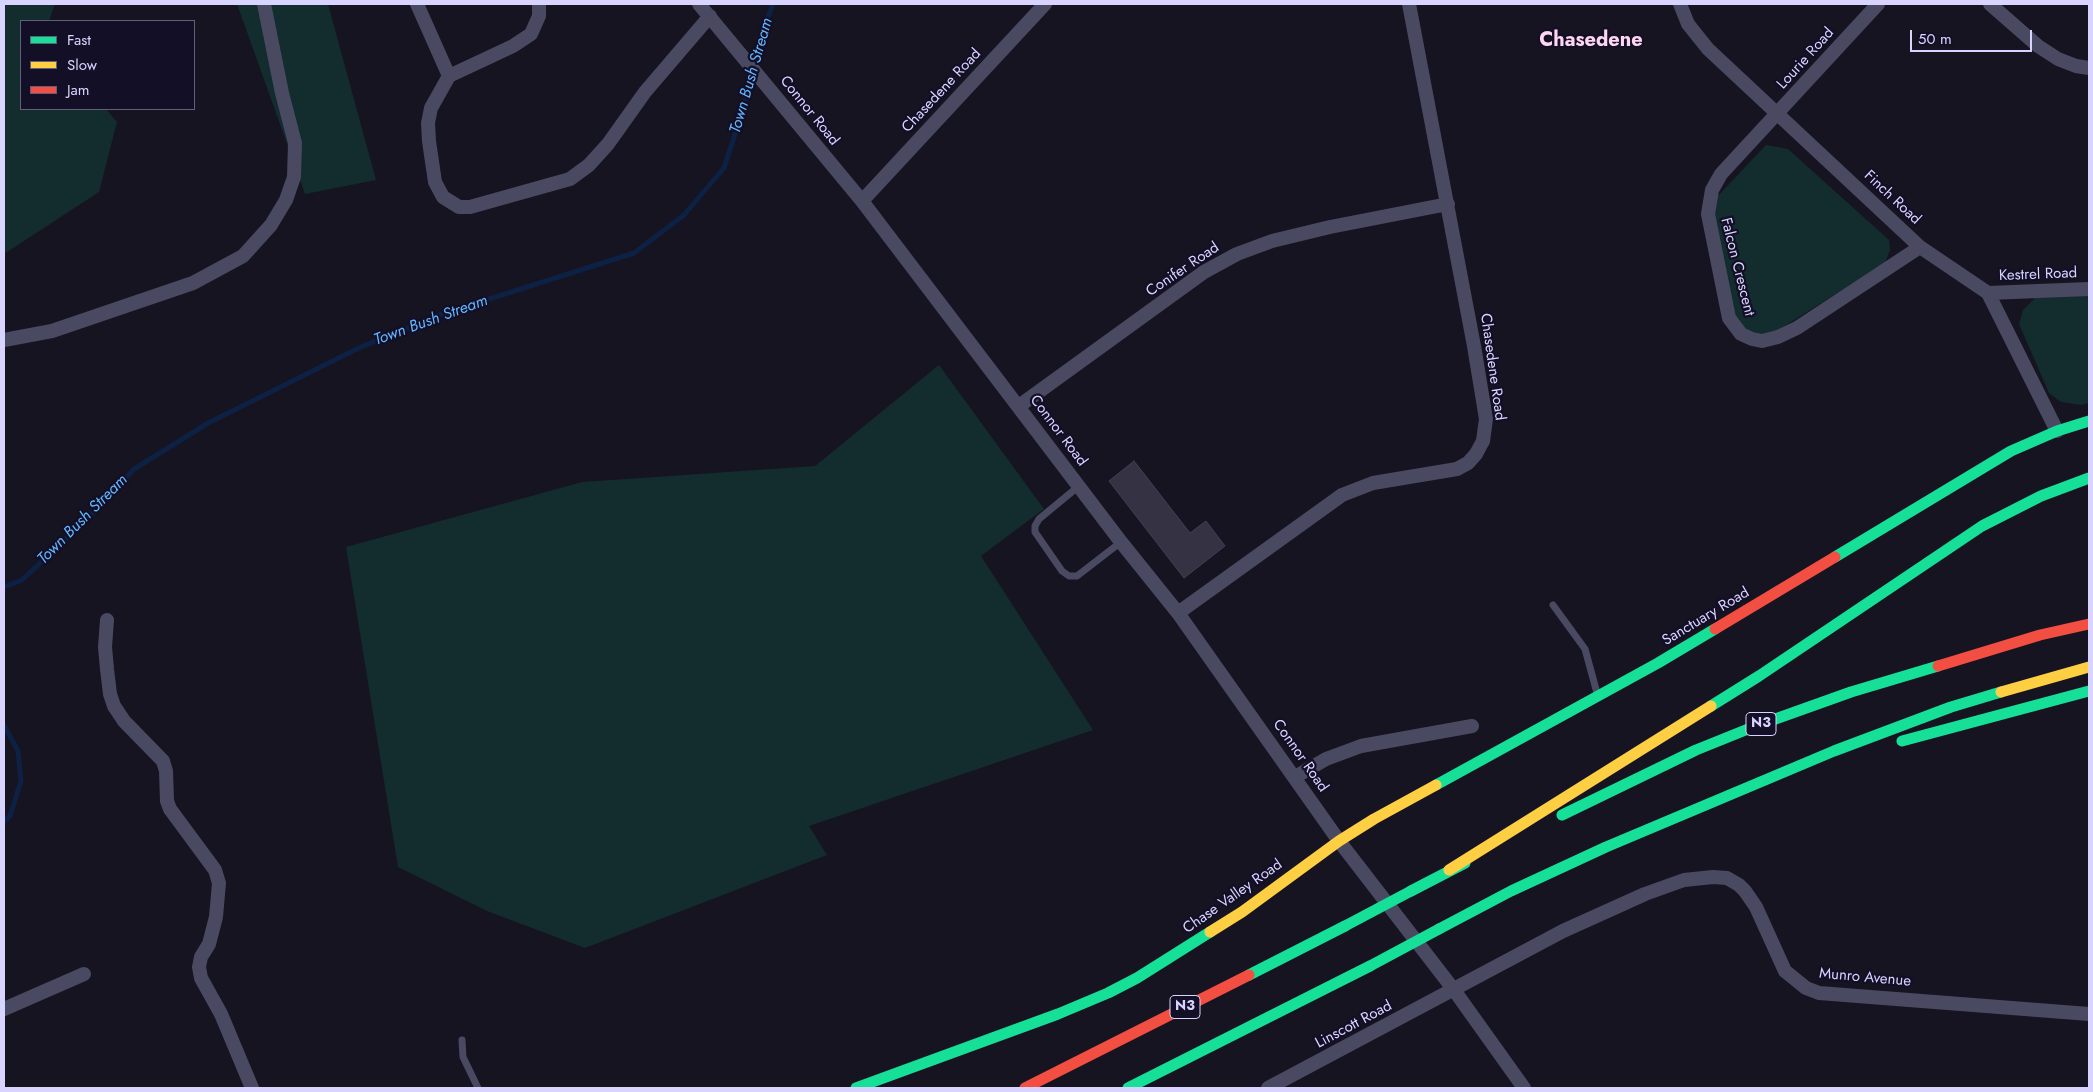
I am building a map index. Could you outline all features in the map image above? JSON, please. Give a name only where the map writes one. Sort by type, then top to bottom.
[{"type":"main road","name":"Sanctuary Road","points":[[1339,841],[1374,819],[1658,663],[1841,555],[2011,451],[2057,431],[2089,421]]},
{"type":"main road","points":[[1449,870],[1759,676],[1982,526],[2032,500],[2089,478]]},
{"type":"main road","name":"N3","points":[[1025,1088],[1344,926],[1449,870],[1696,750],[1851,692],[2040,635],[2089,624]]},
{"type":"main road","points":[[1128,1088],[1370,966],[1511,891],[1606,847],[1834,751],[1951,707],[2089,667]]},
{"type":"main road","points":[[1894,743],[2089,691]]},
{"type":"main road","points":[[1834,751],[1875,747]]},
{"type":"main road","name":"Chase Valley Road","points":[[856,1088],[1058,1014],[1108,993],[1137,978],[1242,912],[1339,841]]},
{"type":"street","points":[[4,340],[52,331],[193,283],[243,256],[271,225],[286,200],[294,177],[295,143],[282,93],[264,4]]},
{"type":"street","points":[[417,4],[449,76]]},
{"type":"street","points":[[539,4],[539,16],[530,34],[514,46],[449,76],[431,108],[428,123],[435,182],[443,197],[459,207],[470,207],[570,179],[589,165],[608,144],[645,92],[710,16]]},
{"type":"street","name":"Connor Road","points":[[699,4],[862,202],[1121,542],[1178,613],[1339,841]]},
{"type":"street","name":"Chasedene Road","points":[[862,202],[1045,4]]},
{"type":"street","name":"Chasedene Road","points":[[1178,613],[1342,495],[1373,483],[1457,469],[1468,463],[1476,454],[1482,441],[1486,419],[1448,204],[1409,4]]},
{"type":"street","name":"Finch Road","points":[[1680,4],[1688,24],[1696,36],[1920,247],[1988,293],[2057,431]]},
{"type":"street","name":"Lourie Road","points":[[1778,113],[1878,4]]},
{"type":"street","points":[[1990,4],[2038,46],[2058,59],[2076,66],[2089,68]]},
{"type":"street","name":"Falcon Crescent","points":[[1778,113],[1721,174],[1712,190],[1709,203],[1708,214],[1729,318],[1741,334],[1762,341],[1778,337],[1797,328],[1920,247]]},
{"type":"street","name":"Conifer Road","points":[[1019,406],[1204,272],[1237,254],[1272,241],[1320,229],[1448,204]]},
{"type":"street","name":"Kestrel Road","points":[[1988,293],[2089,289]]},
{"type":"street","points":[[107,620],[106,662],[110,694],[114,706],[124,721],[163,760],[170,809],[215,870],[219,883],[216,917],[211,938],[199,967],[201,978],[221,1014],[252,1088]]},
{"type":"street","points":[[1295,777],[1326,759],[1362,746],[1472,726]]},
{"type":"street","points":[[1339,841],[1454,990],[1524,1088]]},
{"type":"street","name":"Munro Avenue","points":[[1454,990],[1563,932],[1645,894],[1684,880],[1713,877],[1727,878],[1745,891],[1756,907],[1785,971],[1806,988],[1819,993],[2089,1014]]},
{"type":"street","points":[[4,1008],[84,974]]},
{"type":"street","name":"Linscott Road","points":[[1268,1088],[1454,990]]},
{"type":"lane","points":[[1079,486],[1039,520],[1035,526],[1035,532],[1062,571],[1069,576],[1077,576],[1121,542]]},
{"type":"lane","points":[[1553,604],[1585,649],[1597,696]]},
{"type":"lane","points":[[462,1040],[463,1057],[478,1088]]},
{"type":"green space","points":[[4,4],[55,4],[49,20],[20,20],[20,110],[107,110],[117,122],[99,192],[4,254]]},
{"type":"green space","points":[[237,4],[328,4],[376,180],[305,194]]},
{"type":"green space","points":[[1766,145],[1788,149],[1889,240],[1890,250],[1885,263],[1764,339],[1749,337],[1733,318],[1714,220],[1715,199]]},
{"type":"green space","points":[[2089,295],[2089,403],[2081,405],[2061,402],[2049,393],[2019,324],[2023,310],[2035,298]]},
{"type":"green space","points":[[939,365],[1044,509],[981,556],[1093,730],[809,826],[827,855],[585,948],[487,911],[398,867],[346,547],[582,482],[815,466]]},
{"type":"building","points":[[1134,461],[1190,533],[1206,521],[1225,546],[1184,578],[1109,481]]},
{"type":"waterway","name":"Town Bush Stream","points":[[4,587],[22,580],[87,519],[134,469],[210,422],[361,347],[442,314],[634,253],[684,215],[724,168],[743,110],[759,42],[773,4]]},
{"type":"waterway","name":"Town Bush Stream","points":[[4,725],[18,751],[21,781],[10,816],[4,821]]},
{"type":"traffic: fast","points":[[1835,557],[2011,451],[2057,431],[2089,421]]},
{"type":"traffic: fast","points":[[1711,706],[1759,676],[1982,526],[2041,496],[2089,478]]},
{"type":"traffic: fast","points":[[1436,785],[1658,663],[1715,629]]},
{"type":"traffic: fast","points":[[1562,815],[1696,750],[1753,727],[1851,692],[1938,666]]},
{"type":"traffic: fast","points":[[1902,741],[2089,691]]},
{"type":"traffic: fast","points":[[1439,929],[1511,891],[1606,847],[1834,751],[1951,707],[2001,692]]},
{"type":"traffic: fast","points":[[1411,891],[1465,863]]},
{"type":"traffic: fast","points":[[1345,926],[1411,891]]},
{"type":"traffic: fast","points":[[1249,975],[1345,926]]},
{"type":"traffic: fast","points":[[1370,966],[1439,929]]},
{"type":"traffic: fast","points":[[856,1088],[1058,1014],[1108,993],[1137,978],[1210,932]]},
{"type":"traffic: fast","points":[[1128,1088],[1370,966]]},
{"type":"traffic: slow","points":[[2001,692],[2089,667]]},
{"type":"traffic: slow","points":[[1449,870],[1711,706]]},
{"type":"traffic: slow","points":[[1210,932],[1242,912],[1339,841],[1374,819],[1436,785]]},
{"type":"traffic: jam","points":[[1715,629],[1835,557]]},
{"type":"traffic: jam","points":[[1938,666],[2040,635],[2089,624]]},
{"type":"traffic: jam","points":[[1025,1088],[1249,975]]},
{"type":"district","name":"Chasedene","points":[[1591,41]]}]
